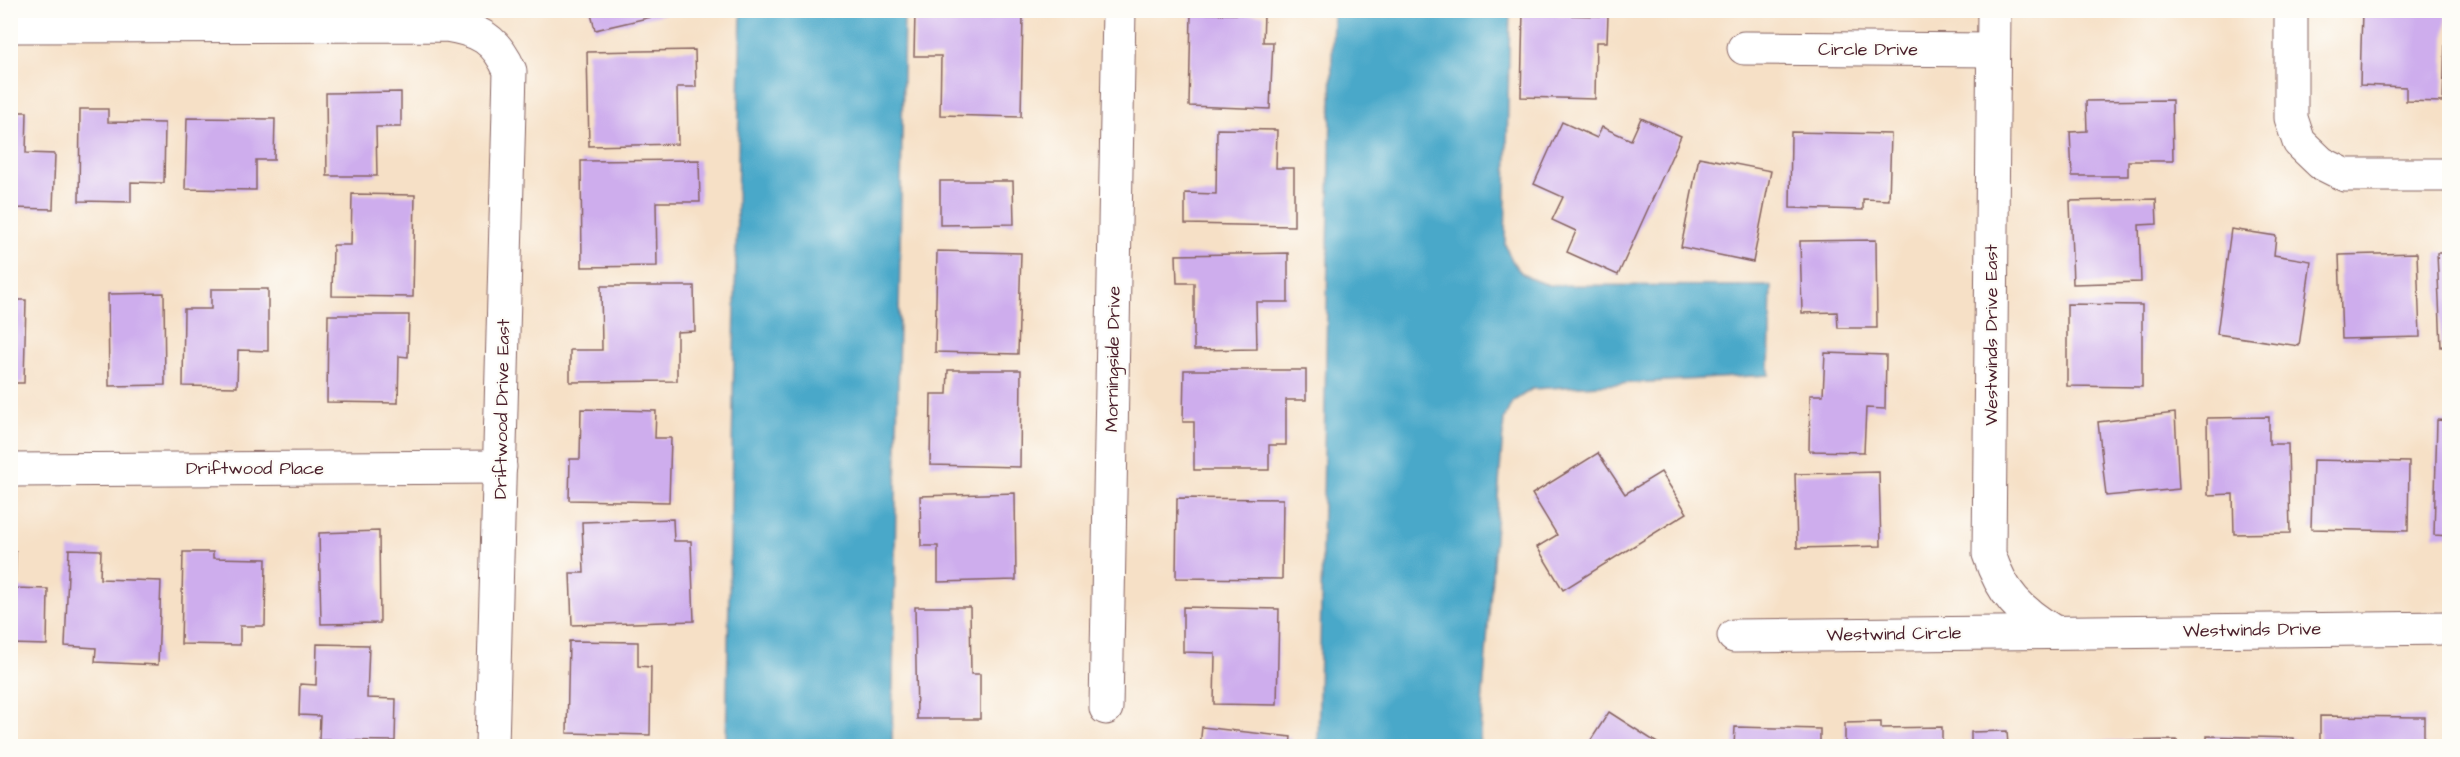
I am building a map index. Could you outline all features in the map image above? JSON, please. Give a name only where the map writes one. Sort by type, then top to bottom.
[{"type":"street","name":"Morningside Drive","points":[[1106,708],[1119,10]]},
{"type":"street","name":"Westwinds Drive East","points":[[1994,10],[1989,554],[1996,577],[2011,599],[2028,615],[2054,632]]},
{"type":"street","points":[[2291,10],[2291,118],[2299,142],[2321,163],[2345,175],[2450,175]]},
{"type":"street","name":"Driftwood Drive East","points":[[10,26],[446,25],[462,27],[490,40],[501,52],[510,71],[492,747]]},
{"type":"street","name":"Circle Drive","points":[[1743,48],[1993,50]]},
{"type":"street","name":"Driftwood Place","points":[[10,470],[500,467]]},
{"type":"street","name":"Westwinds Drive","points":[[2054,632],[2450,628]]},
{"type":"street","name":"Westwind Circle","points":[[1734,636],[2054,632]]},
{"type":"water","points":[[741,10],[904,11],[892,746],[726,746]]},
{"type":"water","points":[[1333,11],[1510,11],[1505,244],[1516,267],[1526,276],[1549,285],[1771,286],[1769,375],[1532,389],[1512,402],[1504,419],[1479,746],[1318,746]]},
{"type":"building","points":[[590,10],[669,10],[669,13],[595,30]]},
{"type":"building","points":[[1523,10],[1558,10],[1558,15],[1608,16],[1607,42],[1596,42],[1595,99],[1521,97]]},
{"type":"building","points":[[2362,10],[2446,10],[2443,102],[2406,101],[2406,87],[2360,85]]},
{"type":"building","points":[[915,12],[1023,15],[1021,117],[940,115],[941,56],[914,56]]},
{"type":"building","points":[[1191,13],[1264,15],[1263,42],[1273,42],[1270,109],[1189,106]]},
{"type":"building","points":[[695,50],[696,87],[677,87],[678,144],[589,146],[587,52]]},
{"type":"building","points":[[401,92],[401,127],[376,127],[377,176],[327,176],[326,93]]},
{"type":"building","points":[[2172,100],[2173,161],[2128,161],[2128,176],[2072,176],[2070,132],[2087,131],[2086,101]]},
{"type":"building","points":[[80,109],[108,109],[108,122],[165,123],[164,183],[131,182],[131,202],[79,201]]},
{"type":"building","points":[[10,112],[27,112],[26,153],[55,154],[53,209],[10,208]]},
{"type":"building","points":[[187,118],[275,119],[274,160],[256,160],[256,190],[185,189]]},
{"type":"building","points":[[1641,118],[1681,136],[1618,275],[1567,252],[1576,231],[1552,220],[1563,197],[1534,184],[1562,122],[1597,138],[1602,127],[1631,140]]},
{"type":"building","points":[[1217,129],[1277,130],[1276,168],[1294,168],[1294,226],[1185,224],[1185,193],[1216,194]]},
{"type":"building","points":[[1791,132],[1891,134],[1889,200],[1863,199],[1863,210],[1790,208]]},
{"type":"building","points":[[1699,157],[1771,171],[1753,262],[1681,247]]},
{"type":"building","points":[[699,160],[700,202],[656,202],[657,266],[582,267],[581,161]]},
{"type":"building","points":[[940,181],[1013,181],[1014,224],[940,225]]},
{"type":"building","points":[[352,194],[415,195],[413,297],[332,296],[333,245],[351,245]]},
{"type":"building","points":[[2156,199],[2157,224],[2139,225],[2141,282],[2073,284],[2070,201]]},
{"type":"building","points":[[2231,229],[2276,236],[2274,255],[2311,261],[2299,346],[2217,334]]},
{"type":"building","points":[[1876,240],[1877,328],[1838,328],[1837,312],[1802,313],[1800,241]]},
{"type":"building","points":[[937,251],[1021,253],[1018,354],[935,352]]},
{"type":"building","points":[[1288,253],[1288,302],[1256,302],[1257,349],[1194,350],[1194,283],[1177,283],[1176,255]]},
{"type":"building","points":[[2417,253],[2420,337],[2342,339],[2339,255]]},
{"type":"building","points":[[2437,253],[2450,253],[2450,347],[2441,347]]},
{"type":"building","points":[[601,286],[694,286],[695,331],[677,332],[677,381],[570,382],[570,350],[602,350]]},
{"type":"building","points":[[211,289],[268,289],[268,351],[238,350],[237,387],[183,386],[184,309],[211,309]]},
{"type":"building","points":[[164,293],[165,385],[109,386],[108,294]]},
{"type":"building","points":[[10,300],[26,300],[24,383],[10,383]]},
{"type":"building","points":[[2067,304],[2142,305],[2142,387],[2067,386]]},
{"type":"building","points":[[328,315],[409,315],[408,357],[399,356],[398,403],[327,402]]},
{"type":"building","points":[[1825,353],[1886,355],[1885,409],[1866,408],[1864,452],[1809,451],[1810,395],[1823,395]]},
{"type":"building","points":[[948,370],[1021,370],[1020,467],[930,465],[931,394],[947,394]]},
{"type":"building","points":[[1184,370],[1306,370],[1306,400],[1286,400],[1286,445],[1269,445],[1269,470],[1194,470],[1194,422],[1183,422]]},
{"type":"building","points":[[581,409],[656,411],[655,438],[671,438],[669,502],[569,500],[570,459],[580,459]]},
{"type":"building","points":[[2175,413],[2179,489],[2106,496],[2098,422]]},
{"type":"building","points":[[2269,417],[2269,444],[2288,444],[2290,533],[2234,534],[2233,494],[2208,495],[2207,418]]},
{"type":"building","points":[[2437,420],[2450,421],[2450,536],[2434,535]]},
{"type":"building","points":[[1598,453],[1625,494],[1661,472],[1687,513],[1563,590],[1537,547],[1557,535],[1532,494]]},
{"type":"building","points":[[2313,460],[2409,462],[2408,531],[2311,529]]},
{"type":"building","points":[[1879,472],[1881,546],[1797,548],[1795,474]]},
{"type":"building","points":[[1015,493],[1016,580],[938,582],[938,546],[921,546],[920,496]]},
{"type":"building","points":[[1177,498],[1283,499],[1282,579],[1176,578]]},
{"type":"building","points":[[673,519],[674,541],[691,541],[694,621],[572,625],[570,573],[584,573],[582,522]]},
{"type":"building","points":[[379,531],[380,623],[321,624],[319,533]]},
{"type":"building","points":[[69,549],[101,550],[100,579],[161,581],[158,665],[95,662],[96,648],[65,646]]},
{"type":"building","points":[[10,552],[16,552],[15,588],[48,589],[47,645],[10,644]]},
{"type":"building","points":[[183,552],[213,552],[213,558],[266,559],[265,626],[240,626],[240,645],[181,644]]},
{"type":"building","points":[[915,607],[970,607],[971,674],[980,674],[980,719],[917,719]]},
{"type":"building","points":[[1183,607],[1279,609],[1277,705],[1214,704],[1215,653],[1183,652]]},
{"type":"building","points":[[569,641],[638,642],[638,666],[651,667],[650,735],[567,733]]},
{"type":"building","points":[[317,644],[369,645],[367,698],[396,699],[395,741],[319,740],[320,716],[299,715],[300,684],[316,685]]},
{"type":"building","points":[[1609,712],[1662,746],[1587,746]]},
{"type":"building","points":[[2320,716],[2424,717],[2424,746],[2320,746]]},
{"type":"building","points":[[1881,722],[1881,728],[1942,727],[1942,746],[1845,746],[1845,723]]},
{"type":"building","points":[[1202,727],[1291,737],[1290,746],[1200,746]]},
{"type":"building","points":[[1735,727],[1820,729],[1820,746],[1734,746]]},
{"type":"building","points":[[2007,731],[2008,746],[1971,746],[1971,732]]},
{"type":"building","points":[[2207,736],[2294,738],[2294,746],[2207,746]]},
{"type":"building","points":[[2177,740],[2177,746],[2092,746],[2092,741]]}]
